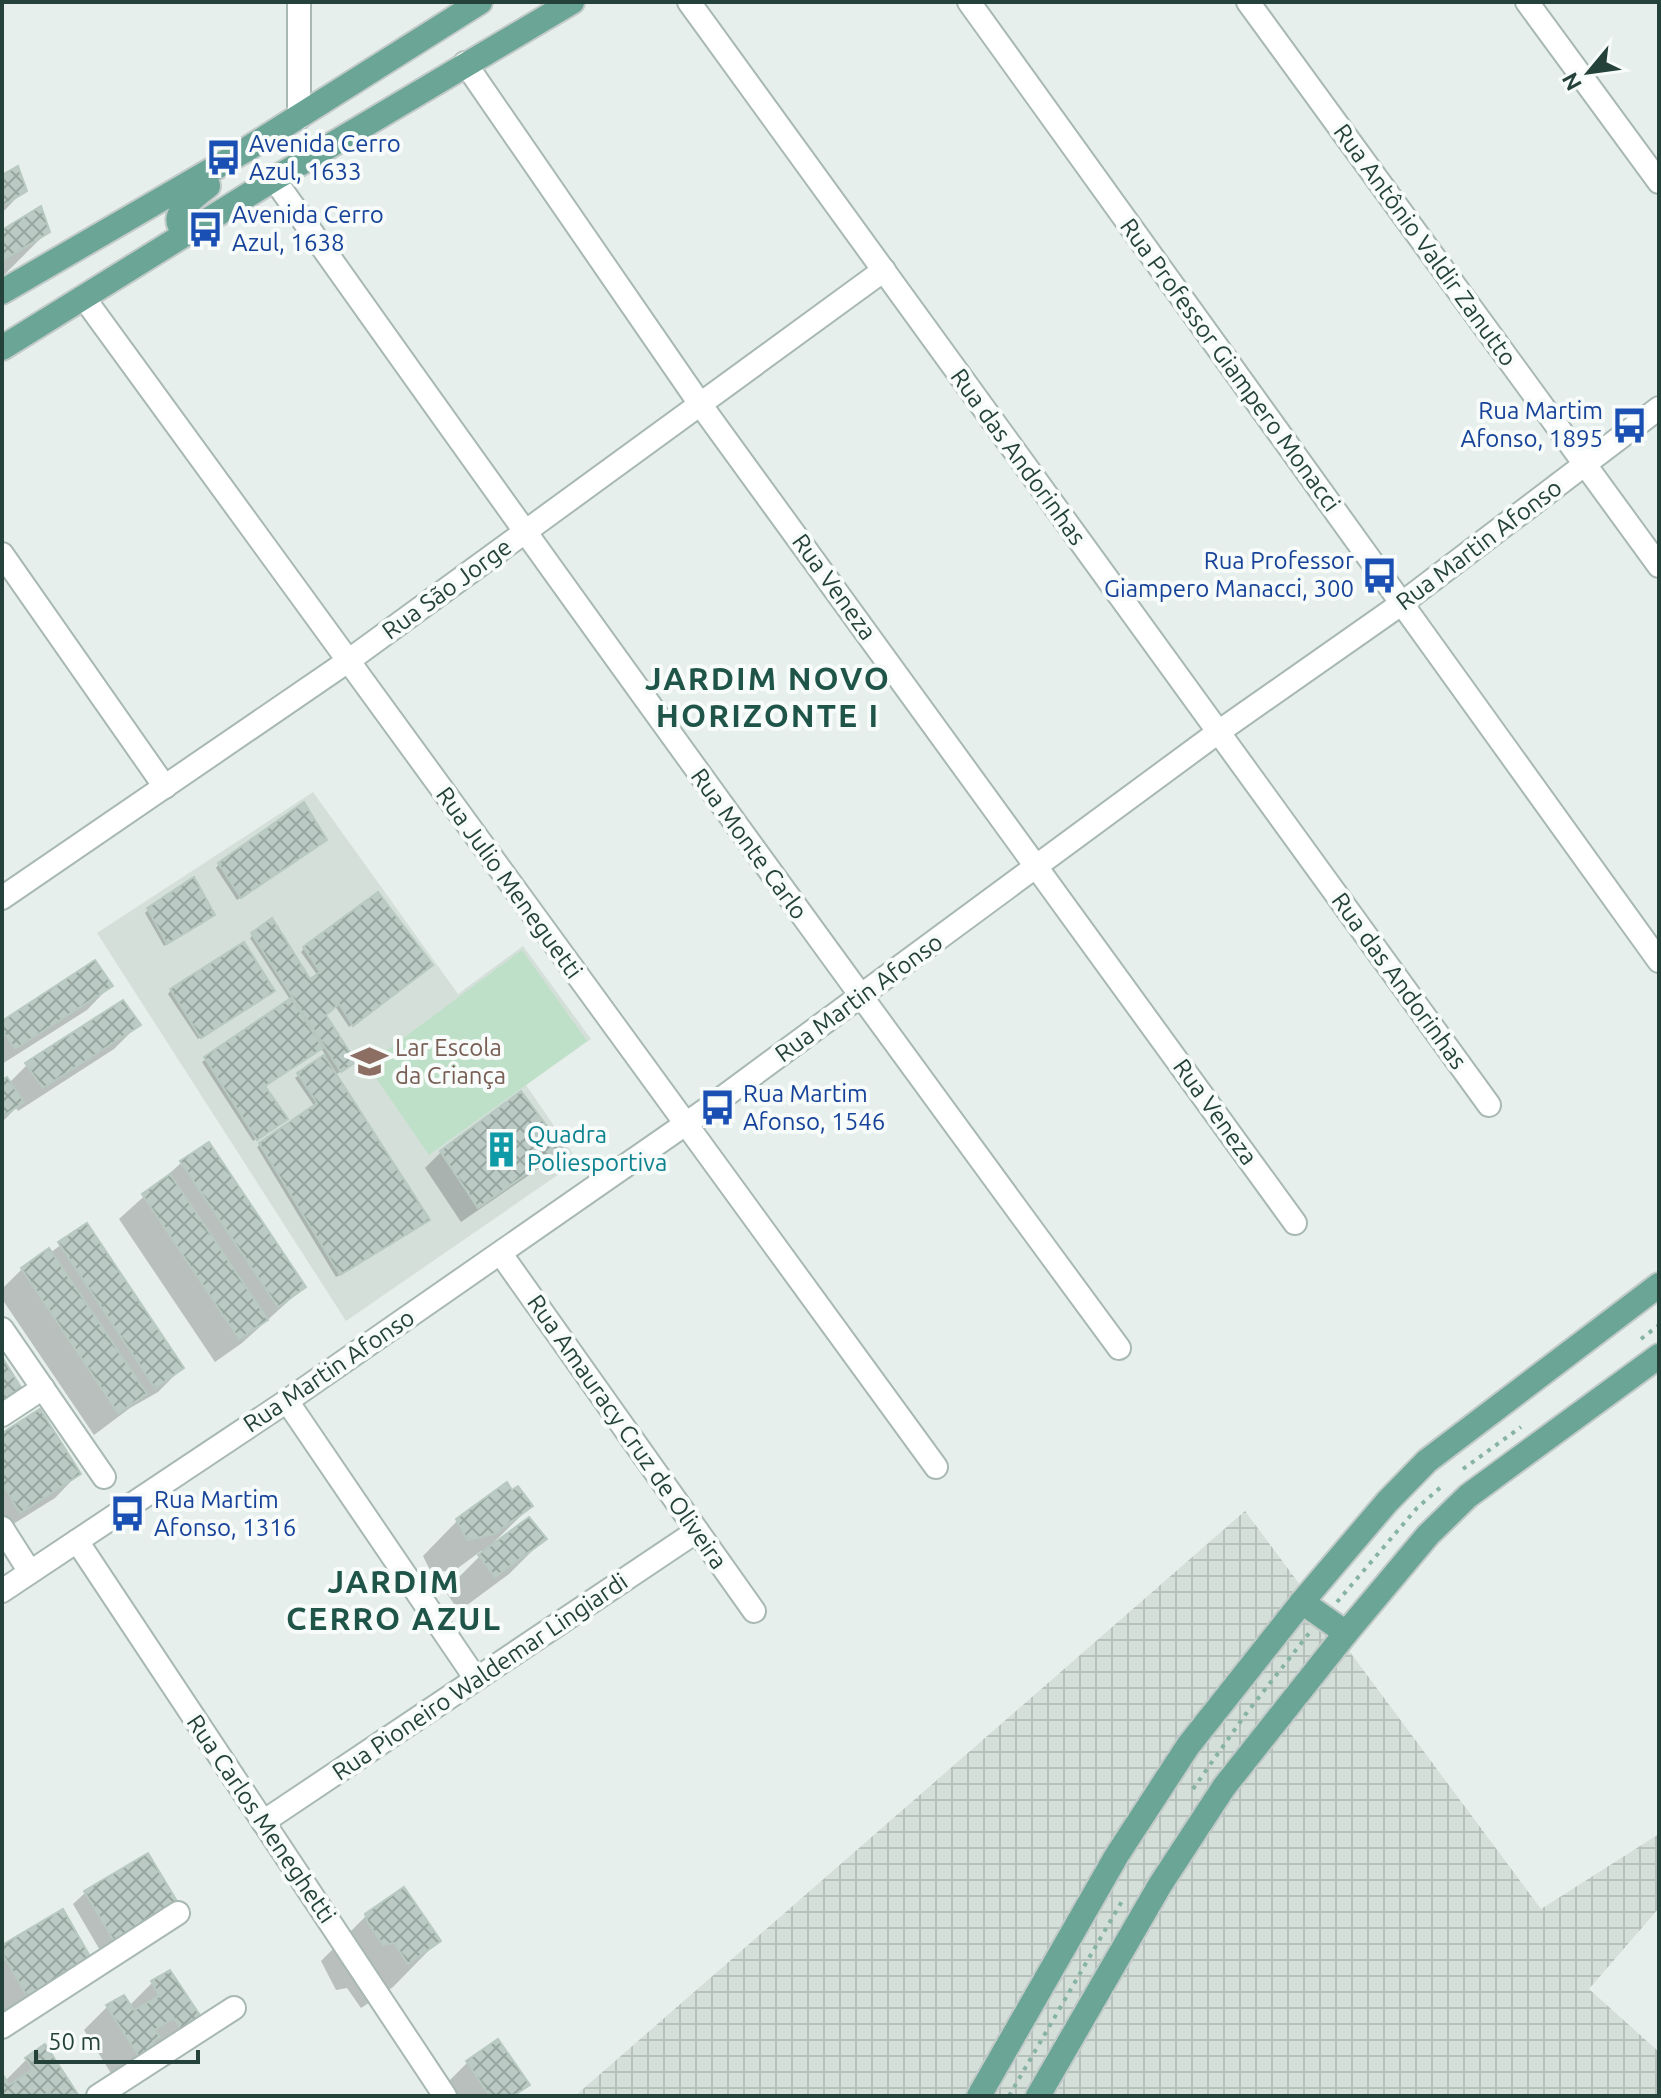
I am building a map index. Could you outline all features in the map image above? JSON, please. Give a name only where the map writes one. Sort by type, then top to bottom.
[{"type":"main road","points":[[2,292],[299,118],[480,2]]},
{"type":"main road","points":[[2,348],[465,63],[572,2]]},
{"type":"main road","points":[[191,232],[179,224],[178,215],[185,204],[227,173],[244,151]]},
{"type":"main road","points":[[979,2096],[1117,1855],[1188,1746],[1302,1602],[1387,1502],[1427,1461],[1659,1285]]},
{"type":"main road","points":[[1038,2096],[1160,1885],[1224,1787],[1428,1535],[1468,1496],[1659,1356]]},
{"type":"main road","points":[[1302,1602],[1346,1633]]},
{"type":"street","points":[[299,2],[299,118]]},
{"type":"street","name":"Rua das Andorinhas","points":[[689,2],[1489,1105]]},
{"type":"street","name":"Rua Professor Giampero Monacci","points":[[969,2],[1659,961]]},
{"type":"street","name":"Rua Antônio Valdir Zanutto","points":[[1248,2],[1659,566]]},
{"type":"street","points":[[1527,2],[1659,182]]},
{"type":"street","name":"Rua Veneza","points":[[465,63],[700,404],[1295,1223]]},
{"type":"street","name":"Rua Monte Carlo","points":[[274,179],[861,998],[1119,1348]]},
{"type":"street","name":"Rua São Jorge","points":[[2,898],[348,661],[884,270]]},
{"type":"street","name":"Rua Julio Meneguetti","points":[[84,298],[936,1467]]},
{"type":"street","name":"Rua Martin Afonso","points":[[2,1591],[287,1401],[685,1124],[861,998],[1217,733],[1401,604],[1659,408]]},
{"type":"street","points":[[2,554],[165,787]]},
{"type":"street","name":"Rua Amauracy Cruz de Oliveira","points":[[501,1254],[754,1611]]},
{"type":"street","points":[[2,1329],[104,1477]]},
{"type":"street","points":[[2,1415],[43,1388]]},
{"type":"street","points":[[287,1401],[476,1679]]},
{"type":"street","points":[[2,1528],[30,1572]]},
{"type":"street","name":"Rua Pioneiro Waldemar Lingiardi","points":[[263,1822],[697,1531]]},
{"type":"street","name":"Rua Carlos Meneghetti","points":[[77,1541],[445,2096]]},
{"type":"street","points":[[2,2027],[178,1913]]},
{"type":"street","points":[[98,2096],[234,2008]]},
{"type":"shaded area","name":"Lar Escola da Criança","points":[[313,792],[458,994],[523,946],[591,1039],[526,1085],[578,1161],[346,1321],[97,933]]},
{"type":"shaded area","points":[[1245,1511],[1541,1909],[1659,1834],[1659,1908],[1589,1989],[1659,2052],[1659,2096],[575,2096]]},
{"type":"green space","points":[[522,950],[587,1041],[429,1155],[367,1065]]},
{"type":"building","points":[[18,166],[27,191],[2,206],[2,175]]},
{"type":"building","points":[[41,206],[50,232],[2,261],[2,230]]},
{"type":"building","points":[[304,802],[327,840],[241,898],[218,863]]},
{"type":"building","points":[[194,877],[215,915],[167,944],[147,908]]},
{"type":"building","points":[[378,892],[433,965],[353,1026],[339,1004],[326,1015],[356,1062],[341,1072],[251,933],[272,918],[310,979],[320,972],[303,947]]},
{"type":"building","points":[[244,942],[275,991],[201,1038],[170,989]]},
{"type":"building","points":[[95,960],[113,986],[15,1049],[2,1030],[2,1021]]},
{"type":"building","points":[[291,998],[323,1048],[265,1086],[288,1119],[257,1140],[204,1057]]},
{"type":"building","points":[[123,1000],[141,1025],[43,1088],[25,1063]]},
{"type":"building","points":[[324,1055],[430,1220],[340,1275],[259,1143],[317,1103],[297,1073]]},
{"type":"building","points":[[7,1077],[24,1102],[2,1117],[2,1080]]},
{"type":"building","name":"Quadra Poliesportiva","points":[[521,1091],[563,1148],[478,1208],[440,1151]]},
{"type":"building","points":[[209,1142],[306,1287],[278,1307],[180,1161]]},
{"type":"building","points":[[170,1174],[268,1320],[239,1339],[142,1194]]},
{"type":"building","points":[[87,1223],[184,1368],[155,1388],[58,1242]]},
{"type":"building","points":[[49,1248],[147,1394],[118,1413],[21,1268]]},
{"type":"building","points":[[2,1357],[25,1394],[2,1409]]},
{"type":"building","points":[[40,1409],[81,1474],[20,1513],[2,1483],[2,1433]]},
{"type":"building","points":[[507,1482],[512,1490],[518,1486],[533,1506],[494,1534],[467,1540],[456,1519]]},
{"type":"building","points":[[529,1517],[547,1539],[495,1577],[478,1555]]},
{"type":"building","points":[[148,1853],[178,1903],[114,1941],[84,1891]]},
{"type":"building","points":[[404,1887],[441,1941],[408,1964],[394,1943],[383,1945],[365,1914]]},
{"type":"building","points":[[63,1909],[92,1960],[28,1998],[2,1953],[2,1945]]},
{"type":"building","points":[[170,1970],[205,2023],[185,2036],[174,2018],[155,2030],[160,2037],[153,2041],[160,2052],[143,2063],[106,2005],[124,1995],[134,2010],[159,1996],[151,1981]]},
{"type":"building","points":[[498,2039],[530,2085],[513,2096],[490,2096],[466,2061]]},
{"type":"building","points":[[45,2044],[79,2096],[52,2096],[49,2092],[43,2096],[2,2096],[2,2073],[9,2085],[33,2069],[25,2058]]},
{"type":"place","name":"Avenida Cerro Azul, 1633","points":[[223,158]]},
{"type":"place","name":"Avenida Cerro Azul, 1638","points":[[206,229]]},
{"type":"place","name":"Rua Martim Afonso, 1895","points":[[1629,425]]},
{"type":"place","name":"Rua Professor Giampero Manacci, 300","points":[[1380,575]]},
{"type":"place","name":"Lar Escola da Criança","points":[[369,1062]]},
{"type":"place","name":"Rua Martim Afonso, 1546","points":[[717,1108]]},
{"type":"place","name":"Quadra Poliesportiva","points":[[501,1149]]},
{"type":"place","name":"Rua Martim Afonso, 1316","points":[[128,1514]]},
{"type":"district","name":"JARDIM NOVO HORIZONTE I","points":[[768,698]]},
{"type":"district","name":"JARDIM CERRO AZUL","points":[[394,1600]]}]
